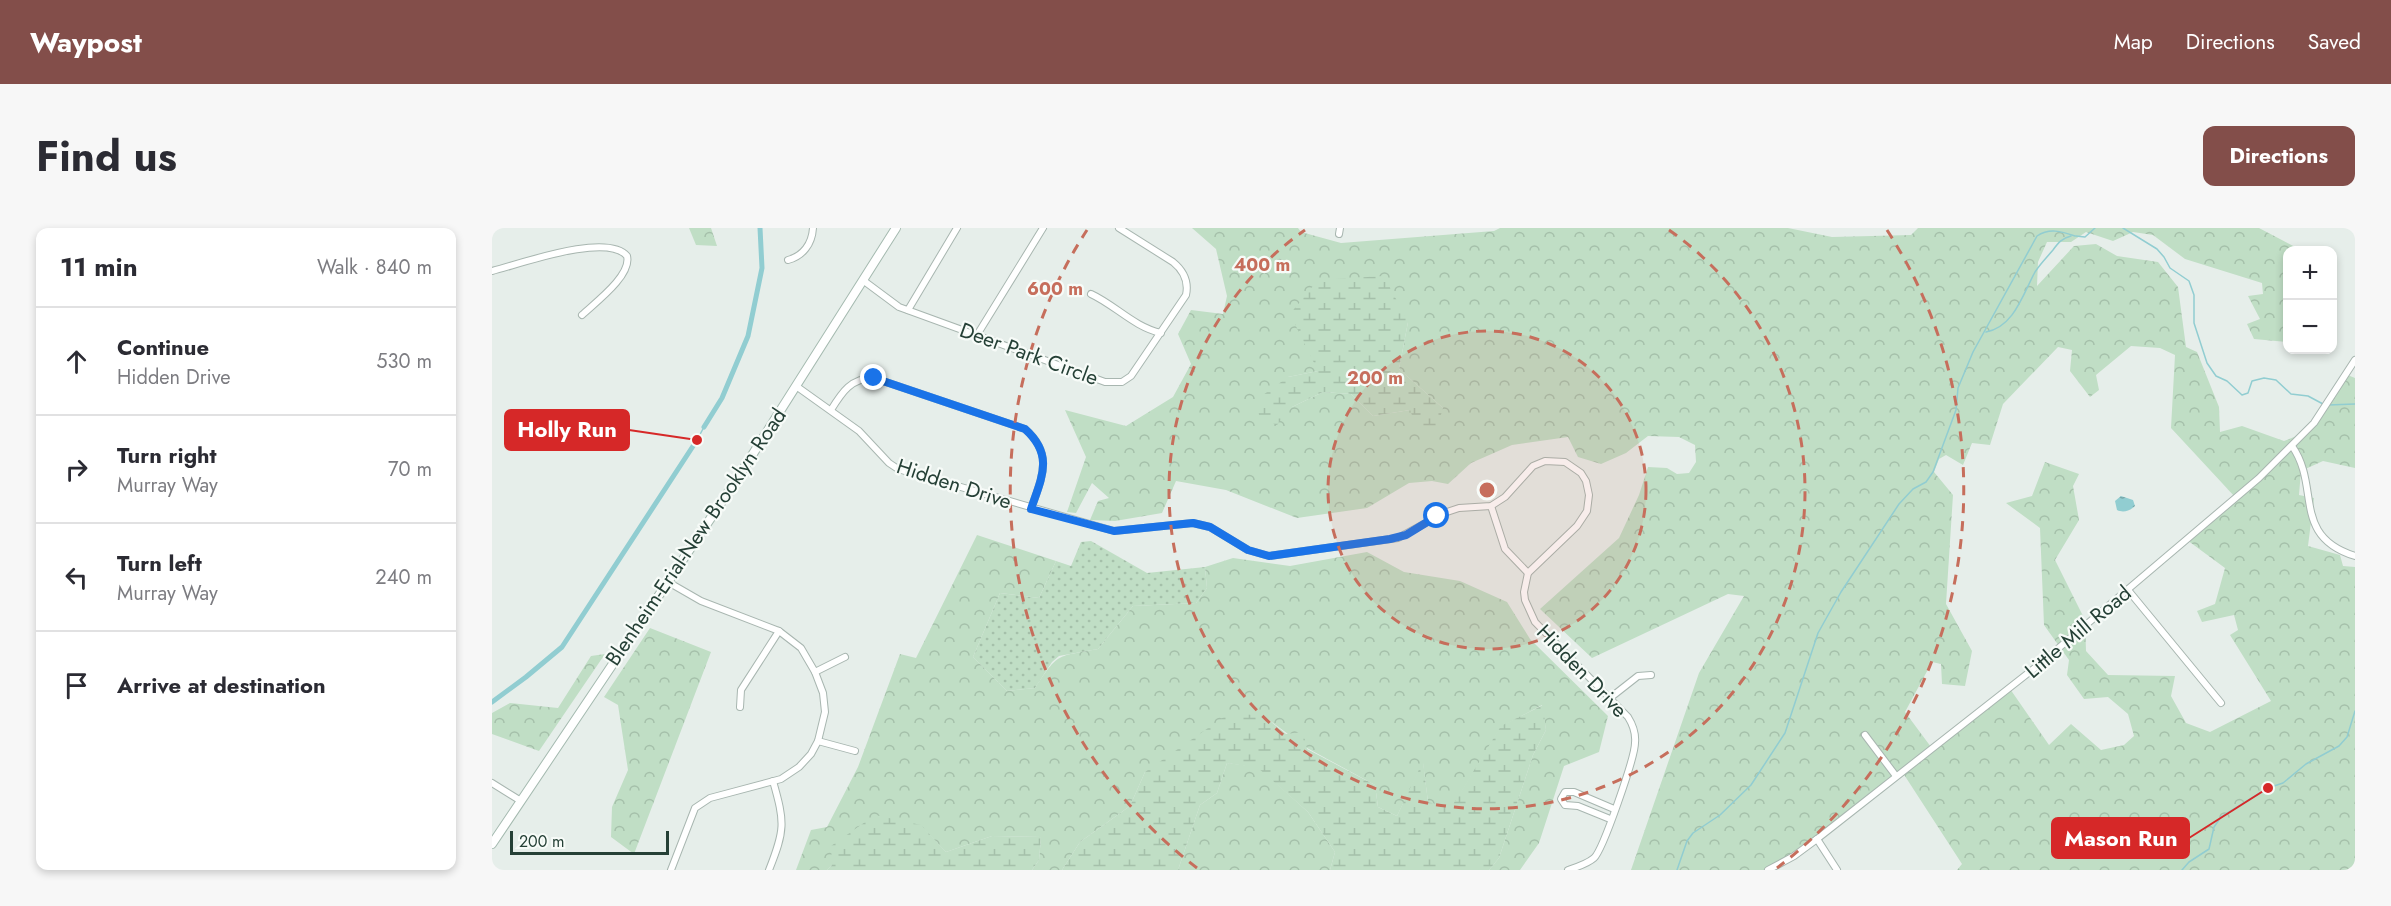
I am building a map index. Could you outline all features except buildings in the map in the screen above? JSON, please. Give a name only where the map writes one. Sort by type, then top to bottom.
[{"type":"main road","name":"Blenheim-Erial-New Brooklyn Road","points":[[492,844],[668,582],[896,228]]},
{"type":"street","points":[[788,260],[799,256],[807,248],[813,228]]},
{"type":"street","points":[[908,310],[957,228]]},
{"type":"street","points":[[977,335],[1043,228]]},
{"type":"street","name":"Deer Park Circle","points":[[864,281],[899,307],[1111,383],[1126,381],[1186,295],[1185,277],[1181,268],[1119,228]]},
{"type":"street","points":[[492,271],[583,248],[620,249],[629,261],[624,272],[582,315]]},
{"type":"street","points":[[1091,294],[1105,300],[1145,328],[1161,333]]},
{"type":"street","name":"Little Mill Road","points":[[1768,870],[1794,856],[1817,839],[2042,663],[2259,478],[2314,423],[2355,360]]},
{"type":"street","points":[[831,410],[849,385],[862,378],[874,378],[1025,429],[1037,441],[1043,452],[1042,477],[1031,509]]},
{"type":"street","name":"Hidden Drive","points":[[796,386],[859,431],[883,457],[898,469],[1114,531],[1193,523],[1210,527],[1248,550],[1269,556],[1390,539],[1406,535],[1444,513],[1459,508],[1491,506]]},
{"type":"street","points":[[2292,446],[2302,465],[2310,516],[2315,526],[2335,547],[2355,556]]},
{"type":"street","points":[[1545,461],[1568,463],[1581,473],[1586,481],[1589,495],[1587,511],[1577,526],[1528,573],[1505,549],[1491,506],[1505,497],[1533,466],[1545,461]]},
{"type":"street","name":"Hidden Drive","points":[[1528,573],[1524,592],[1535,622],[1610,698],[1632,724],[1635,744],[1632,762],[1597,854],[1577,869],[1568,870]]},
{"type":"street","points":[[668,582],[701,602],[779,631],[801,648],[815,672],[823,693],[825,712],[818,741],[811,754],[799,767],[781,779],[711,798],[695,808],[671,870]]},
{"type":"street","points":[[2128,590],[2221,703]]},
{"type":"street","points":[[740,707],[741,690],[779,631]]},
{"type":"street","points":[[815,672],[845,657]]},
{"type":"street","points":[[1610,698],[1638,676],[1651,675]]},
{"type":"street","points":[[1865,735],[1896,776]]},
{"type":"street","points":[[818,741],[855,751]]},
{"type":"street","points":[[769,870],[783,827],[773,781]]},
{"type":"street","points":[[492,783],[521,801]]},
{"type":"street","points":[[1610,819],[1578,806],[1565,805],[1561,799],[1566,792],[1574,792],[1614,809]]},
{"type":"street","points":[[1817,839],[1836,870]]},
{"type":"green space","points":[[689,228],[711,228],[717,246],[696,245]]},
{"type":"green space","points":[[1192,228],[1298,228],[1301,232],[1341,243],[1494,231],[1500,228],[1788,228],[1832,237],[1911,235],[1918,228],[2259,228],[2293,246],[2283,246],[2283,342],[2254,339],[2247,324],[2260,319],[2248,296],[2263,294],[2262,283],[2185,259],[2153,235],[2133,232],[2113,241],[2086,232],[2071,242],[2047,242],[2038,262],[2037,286],[2074,246],[2096,244],[2117,256],[2158,262],[2178,287],[2186,347],[2197,352],[2219,407],[2220,432],[2242,426],[2284,441],[2304,433],[2345,374],[2355,378],[2355,468],[2323,461],[2301,471],[2299,495],[2314,498],[2308,546],[2340,555],[2343,566],[2355,567],[2355,870],[1957,870],[1962,864],[1901,770],[1773,870],[1631,870],[1699,673],[1744,596],[1728,594],[1592,658],[1540,609],[1619,538],[1639,495],[1648,467],[1667,468],[1677,474],[1689,473],[1696,462],[1695,445],[1679,437],[1648,436],[1626,453],[1601,464],[1578,457],[1568,437],[1512,445],[1471,463],[1448,484],[1432,481],[1409,483],[1367,508],[1297,518],[1226,490],[1176,481],[1162,513],[1115,521],[1090,520],[1098,501],[1109,498],[1092,483],[1076,513],[1067,512],[1086,457],[1065,410],[1126,426],[1173,397],[1191,364],[1178,334],[1191,310],[1223,314],[1227,296],[1216,249]],"holes":[[[1408,322],[1399,369],[1443,408],[1373,416],[1351,394],[1323,392],[1292,407],[1288,377],[1318,371]],[[2131,346],[2160,348],[2175,355],[2171,428],[2235,497],[2187,540],[2225,568],[2215,604],[2197,611],[2202,622],[2234,615],[2238,630],[2230,635],[2271,701],[2210,732],[2186,723],[2171,696],[2175,676],[2108,675],[2086,651],[2085,620],[2055,560],[2079,520],[2073,486],[2079,474],[2045,462],[2032,496],[2006,503],[2040,528],[2044,625],[2069,660],[2067,675],[2084,699],[2108,697],[2128,714],[2134,736],[2124,745],[2101,750],[2071,724],[2049,745],[2008,686],[1931,747],[1905,712],[1932,662],[1941,664],[1942,684],[1965,686],[1972,651],[1946,604],[1953,495],[1934,472],[1939,459],[1946,455],[1963,465],[1972,443],[1990,445],[2003,404],[2058,347],[2072,350],[2070,371],[2090,397],[2099,390],[2096,375]]]},
{"type":"green space","points":[[1384,276],[1408,322],[1399,369],[1443,408],[1436,431],[1419,433],[1410,410],[1373,416],[1351,394],[1323,392],[1292,407],[1277,425],[1260,420],[1256,400],[1288,377],[1318,371],[1290,314],[1318,280]]},
{"type":"green space","points":[[977,535],[1056,561],[1039,598],[1000,593],[973,657],[1007,691],[1035,688],[1054,662],[1060,658],[1098,649],[1133,606],[1196,603],[1207,588],[1205,567],[1233,558],[1290,566],[1367,552],[1404,572],[1460,581],[1507,602],[1530,639],[1608,716],[1599,752],[1564,766],[1539,843],[1520,870],[1489,870],[1499,858],[1533,755],[1546,730],[1542,705],[1501,727],[1451,809],[1428,802],[1423,763],[1397,816],[1378,807],[1375,785],[1307,748],[1265,717],[1145,772],[1130,806],[1080,842],[1062,870],[1032,870],[1039,860],[1041,837],[992,836],[946,852],[921,826],[832,865],[827,870],[796,870],[811,830],[827,827],[858,767],[900,654],[916,658]]},
{"type":"green space","points":[[1091,541],[1147,573],[1205,567],[1207,588],[1196,603],[1133,606],[1098,649],[1059,656],[1052,662],[1035,688],[1007,691],[973,657],[1000,593],[1039,598],[1056,561],[1071,566],[1081,542]]},
{"type":"green space","points":[[650,628],[711,652],[634,854],[611,837],[612,807],[628,770],[618,705],[604,697]]},
{"type":"green space","points":[[605,654],[539,751],[492,734],[492,713],[510,703],[558,708],[591,656]]},
{"type":"green space","points":[[1543,705],[1546,730],[1533,755],[1499,858],[1489,870],[1330,870],[1335,852],[1308,812],[1258,768],[1227,763],[1217,793],[1200,805],[1178,870],[1062,870],[1080,842],[1130,806],[1145,772],[1231,712],[1265,717],[1286,734],[1303,732],[1307,749],[1375,785],[1378,807],[1397,816],[1423,761],[1428,802],[1451,808],[1501,726]]},
{"type":"green space","points":[[1227,763],[1258,767],[1308,812],[1335,852],[1330,870],[1178,870],[1200,805],[1217,793]]},
{"type":"green space","points":[[875,815],[921,825],[946,852],[992,836],[1041,837],[1039,860],[1032,870],[827,870],[832,865],[831,846]]},
{"type":"water","points":[[2121,496],[2133,500],[2135,506],[2126,511],[2117,510],[2115,501]]},
{"type":"waterway","points":[[704,427],[722,398],[748,336],[762,268],[760,228]]},
{"type":"waterway","points":[[2076,236],[2085,237],[2095,228]]},
{"type":"waterway","points":[[2123,228],[2157,249],[2170,268],[2189,281],[2194,295],[2194,323],[2207,363],[2216,376],[2227,381],[2242,395],[2248,393],[2252,381],[2264,378],[2276,380],[2291,394],[2308,396],[2323,404]]},
{"type":"waterway","points":[[1677,870],[1687,841],[1693,833],[1720,815],[1751,785],[1785,733],[1818,633],[1841,592],[1899,504],[1913,489],[1926,482],[1933,472],[1956,410],[1958,388],[1973,352],[2037,236],[2055,231],[2075,236]]},
{"type":"waterway","points":[[1986,332],[1996,329],[2011,317],[2039,266],[2060,241],[2071,236]]},
{"type":"waterway","points":[[2328,405],[2355,404]]},
{"type":"waterway","points":[[697,440],[704,427]]},
{"type":"waterway","points":[[492,702],[562,647],[697,440]]},
{"type":"waterway","points":[[2182,870],[2189,862],[2209,849],[2214,827],[2221,817],[2268,788],[2283,783],[2306,764],[2339,746],[2347,737],[2355,711]]},
{"type":"place","name":"Holly Run","points":[[697,440]]},
{"type":"place","name":"Mason Run","points":[[2268,788]]},
{"type":"route","points":[[874,378],[961,407],[1000,423],[1025,429],[1037,441],[1043,452],[1042,477],[1031,509],[1096,527],[1125,531],[1193,523],[1210,527],[1248,550],[1269,556],[1390,539],[1406,535],[1437,516]]}]
